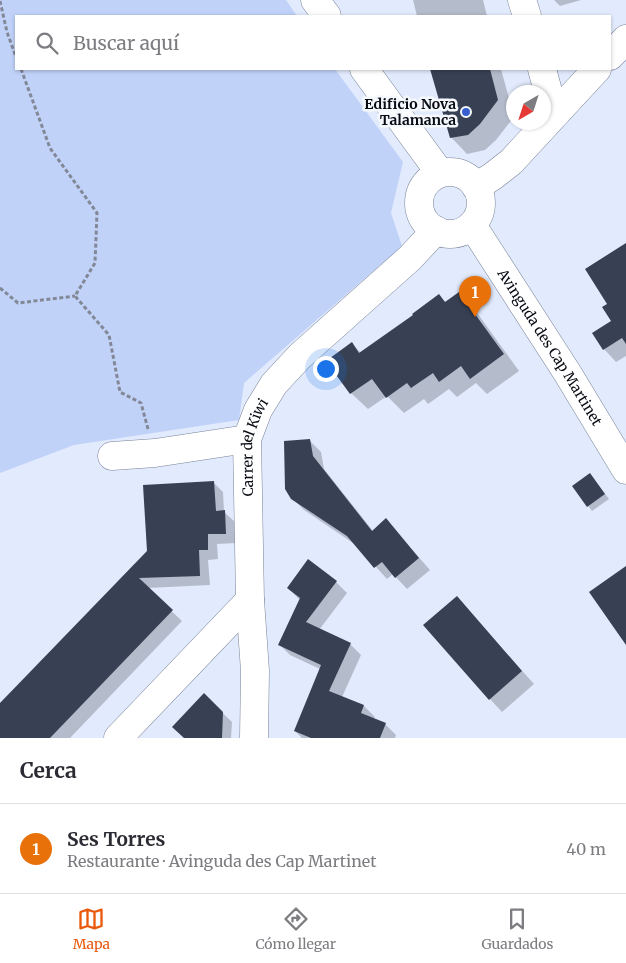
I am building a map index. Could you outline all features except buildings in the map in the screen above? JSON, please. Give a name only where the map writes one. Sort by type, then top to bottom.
[{"type":"street","points":[[315,0],[326,15]]},
{"type":"street","points":[[522,0],[527,15]]},
{"type":"street","points":[[611,55],[626,38]]},
{"type":"street","points":[[365,70],[440,174]]},
{"type":"street","points":[[542,70],[554,114]]},
{"type":"street","points":[[476,187],[511,162],[596,70]]},
{"type":"street","points":[[450,172],[460,174],[469,179],[476,187],[480,196],[478,216],[472,225],[464,230],[445,234],[428,224],[422,216],[419,201],[424,186],[431,178],[450,172]]},
{"type":"street","name":"Avinguda des Cap Martinet","points":[[472,225],[568,374],[626,470]]},
{"type":"street","name":"Carrer del Kiwi","points":[[254,738],[255,671],[250,600],[248,439],[258,410],[274,384],[300,356],[410,258],[436,230]]},
{"type":"street","points":[[112,456],[155,454],[248,439]]},
{"type":"street","points":[[118,738],[250,600]]},
{"type":"path","points":[[0,1],[7,32],[15,54]]},
{"type":"path","points":[[21,70],[50,148],[97,213],[95,263],[75,296]]},
{"type":"path","points":[[0,288],[18,303],[75,296]]},
{"type":"path","points":[[75,296],[109,335],[120,392],[140,404],[155,454]]},
{"type":"shaded area","points":[[0,0],[286,0],[296,15],[15,15],[15,70],[336,70],[403,162],[391,213],[402,246],[244,383],[239,420],[74,445],[0,473]]},
{"type":"place","name":"Edificio Nova Talamanca","points":[[466,112]]},
{"type":"place","name":"Ses Torres","points":[[475,317]]}]
